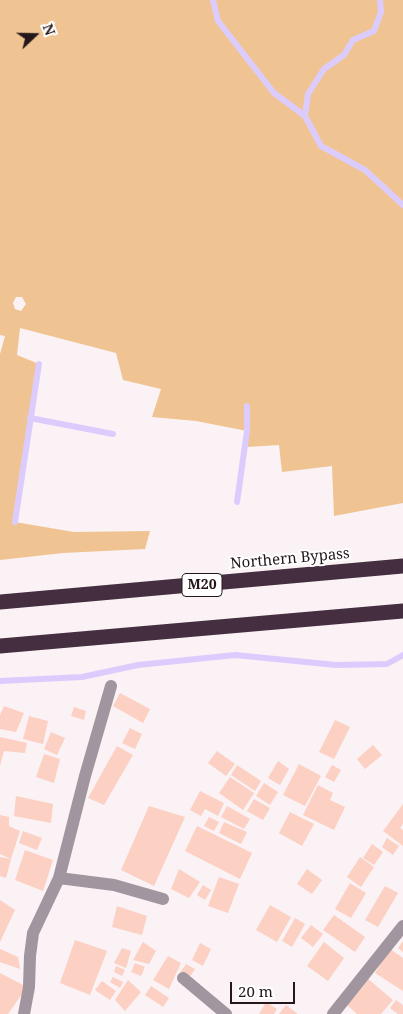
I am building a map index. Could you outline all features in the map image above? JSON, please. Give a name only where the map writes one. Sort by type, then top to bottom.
[{"type":"highway","name":"Northern Bypass","points":[[0,602],[403,566]]},
{"type":"highway","points":[[0,646],[403,611]]},
{"type":"street","points":[[24,1014],[29,987],[33,933],[59,878],[85,776],[111,686]]},
{"type":"street","points":[[59,878],[114,885],[163,899]]},
{"type":"street","points":[[334,1014],[403,926]]},
{"type":"street","points":[[183,978],[226,1014]]},
{"type":"shaded area","points":[[0,0],[403,0],[403,503],[334,516],[332,466],[282,472],[279,445],[247,447],[247,431],[196,421],[152,417],[161,389],[123,380],[116,353],[20,328],[17,355],[39,364],[15,522],[74,532],[150,531],[145,549],[63,553],[0,560],[0,354],[5,336],[0,335]],"holes":[[[16,297],[22,297],[26,304],[21,311],[15,309],[13,303]]]},
{"type":"building","points":[[120,693],[150,709],[143,723],[113,706]]},
{"type":"building","points":[[4,706],[24,713],[16,732],[0,729],[0,715]]},
{"type":"building","points":[[74,707],[86,711],[84,720],[71,716]]},
{"type":"building","points":[[29,716],[48,721],[43,744],[23,739]]},
{"type":"building","points":[[335,720],[350,727],[334,759],[319,752]]},
{"type":"building","points":[[130,728],[142,734],[135,749],[122,743]]},
{"type":"building","points":[[51,732],[65,738],[57,755],[44,749]]},
{"type":"building","points":[[0,737],[27,743],[25,753],[4,751],[0,766]]},
{"type":"building","points":[[373,745],[382,755],[365,769],[357,759]]},
{"type":"building","points":[[117,746],[133,755],[104,805],[88,798]]},
{"type":"building","points":[[217,751],[235,764],[226,776],[208,763]]},
{"type":"building","points":[[44,754],[60,759],[54,783],[36,777]]},
{"type":"building","points":[[278,761],[289,769],[280,785],[268,778]]},
{"type":"building","points":[[299,764],[321,776],[305,806],[283,795]]},
{"type":"building","points":[[237,765],[261,781],[255,791],[231,775]]},
{"type":"building","points":[[332,765],[341,770],[334,782],[325,777]]},
{"type":"building","points":[[230,777],[254,793],[243,810],[219,793]]},
{"type":"building","points":[[264,783],[278,792],[270,805],[256,796]]},
{"type":"building","points":[[318,785],[333,793],[330,800],[345,807],[334,830],[303,815]]},
{"type":"building","points":[[200,791],[224,803],[218,816],[205,809],[201,816],[190,810]]},
{"type":"building","points":[[16,796],[53,804],[51,823],[14,816]]},
{"type":"building","points":[[254,799],[270,808],[263,820],[247,811]]},
{"type":"building","points":[[403,804],[403,824],[400,828],[403,830],[403,846],[383,831]]},
{"type":"building","points":[[149,806],[185,817],[154,886],[121,870]]},
{"type":"building","points":[[227,806],[250,819],[244,829],[221,817]]},
{"type":"building","points":[[290,812],[314,824],[302,846],[279,833]]},
{"type":"building","points":[[0,815],[9,817],[9,826],[20,831],[11,859],[0,854]]},
{"type":"building","points":[[209,817],[219,822],[214,831],[204,826]]},
{"type":"building","points":[[224,822],[247,832],[241,844],[219,833]]},
{"type":"building","points":[[197,826],[252,853],[240,879],[185,851]]},
{"type":"building","points":[[23,831],[42,838],[37,850],[19,843]]},
{"type":"building","points":[[387,838],[399,846],[393,855],[382,847]]},
{"type":"building","points":[[372,844],[383,852],[374,865],[363,858]]},
{"type":"building","points":[[25,850],[53,860],[43,891],[15,880]]},
{"type":"building","points":[[0,857],[11,859],[6,878],[0,876]]},
{"type":"building","points":[[360,857],[374,867],[361,887],[347,877]]},
{"type":"building","points":[[179,869],[200,882],[189,898],[171,889]]},
{"type":"building","points":[[307,869],[322,880],[312,894],[297,884]]},
{"type":"building","points":[[219,877],[239,884],[228,913],[208,906]]},
{"type":"building","points":[[350,883],[366,893],[351,918],[335,909]]},
{"type":"building","points":[[203,885],[211,890],[205,900],[197,895]]},
{"type":"building","points":[[385,886],[398,893],[378,927],[365,920]]},
{"type":"building","points":[[0,900],[15,910],[0,942]]},
{"type":"building","points":[[270,905],[291,917],[277,942],[256,930]]},
{"type":"building","points":[[117,906],[147,916],[142,935],[112,927]]},
{"type":"building","points":[[334,915],[365,937],[355,952],[323,930]]},
{"type":"building","points":[[295,918],[305,924],[292,947],[282,941]]},
{"type":"building","points":[[311,925],[323,934],[313,947],[301,938]]},
{"type":"building","points":[[75,940],[107,951],[90,995],[60,983]]},
{"type":"building","points":[[403,941],[403,952],[398,948]]},
{"type":"building","points":[[143,942],[156,951],[149,964],[133,960]]},
{"type":"building","points":[[324,942],[344,958],[328,981],[307,966]]},
{"type":"building","points":[[200,943],[211,949],[203,966],[192,960]]},
{"type":"building","points":[[122,948],[131,951],[126,968],[114,963]]},
{"type":"building","points":[[0,949],[18,957],[20,969],[0,962]]},
{"type":"building","points":[[390,949],[403,958],[403,991],[375,973]]},
{"type":"building","points":[[168,956],[181,963],[169,989],[153,980]]},
{"type":"building","points":[[135,963],[145,967],[141,976],[131,972]]},
{"type":"building","points":[[186,964],[195,969],[189,978],[180,973]]},
{"type":"building","points":[[116,966],[125,970],[122,976],[114,972]]},
{"type":"building","points":[[0,973],[27,987],[8,1014],[0,1014]]},
{"type":"building","points":[[113,977],[123,982],[120,988],[110,982]]},
{"type":"building","points":[[367,978],[393,1000],[381,1014],[357,1014],[346,1004]]},
{"type":"building","points":[[128,980],[141,992],[125,1011],[115,1000]]},
{"type":"building","points":[[102,981],[116,991],[110,1000],[95,990]]},
{"type":"building","points":[[151,986],[169,998],[163,1007],[145,995]]},
{"type":"building","points":[[396,1000],[403,1005],[403,1014],[398,1014],[390,1008]]},
{"type":"building","points":[[266,1002],[277,1009],[274,1014],[259,1014]]},
{"type":"building","points":[[286,1005],[298,1014],[279,1014]]},
{"type":"waterway","points":[[213,0],[218,21],[274,93],[305,116],[321,146],[365,170],[403,205]]},
{"type":"waterway","points":[[305,116],[308,94],[324,69],[344,55],[353,40],[374,31],[381,12],[380,0]]},
{"type":"waterway","points":[[15,522],[39,364]]},
{"type":"waterway","points":[[237,502],[247,431],[247,406]]},
{"type":"waterway","points":[[30,418],[113,434]]},
{"type":"waterway","points":[[0,681],[82,677],[138,665],[235,655],[336,665],[387,664],[403,655]]}]
